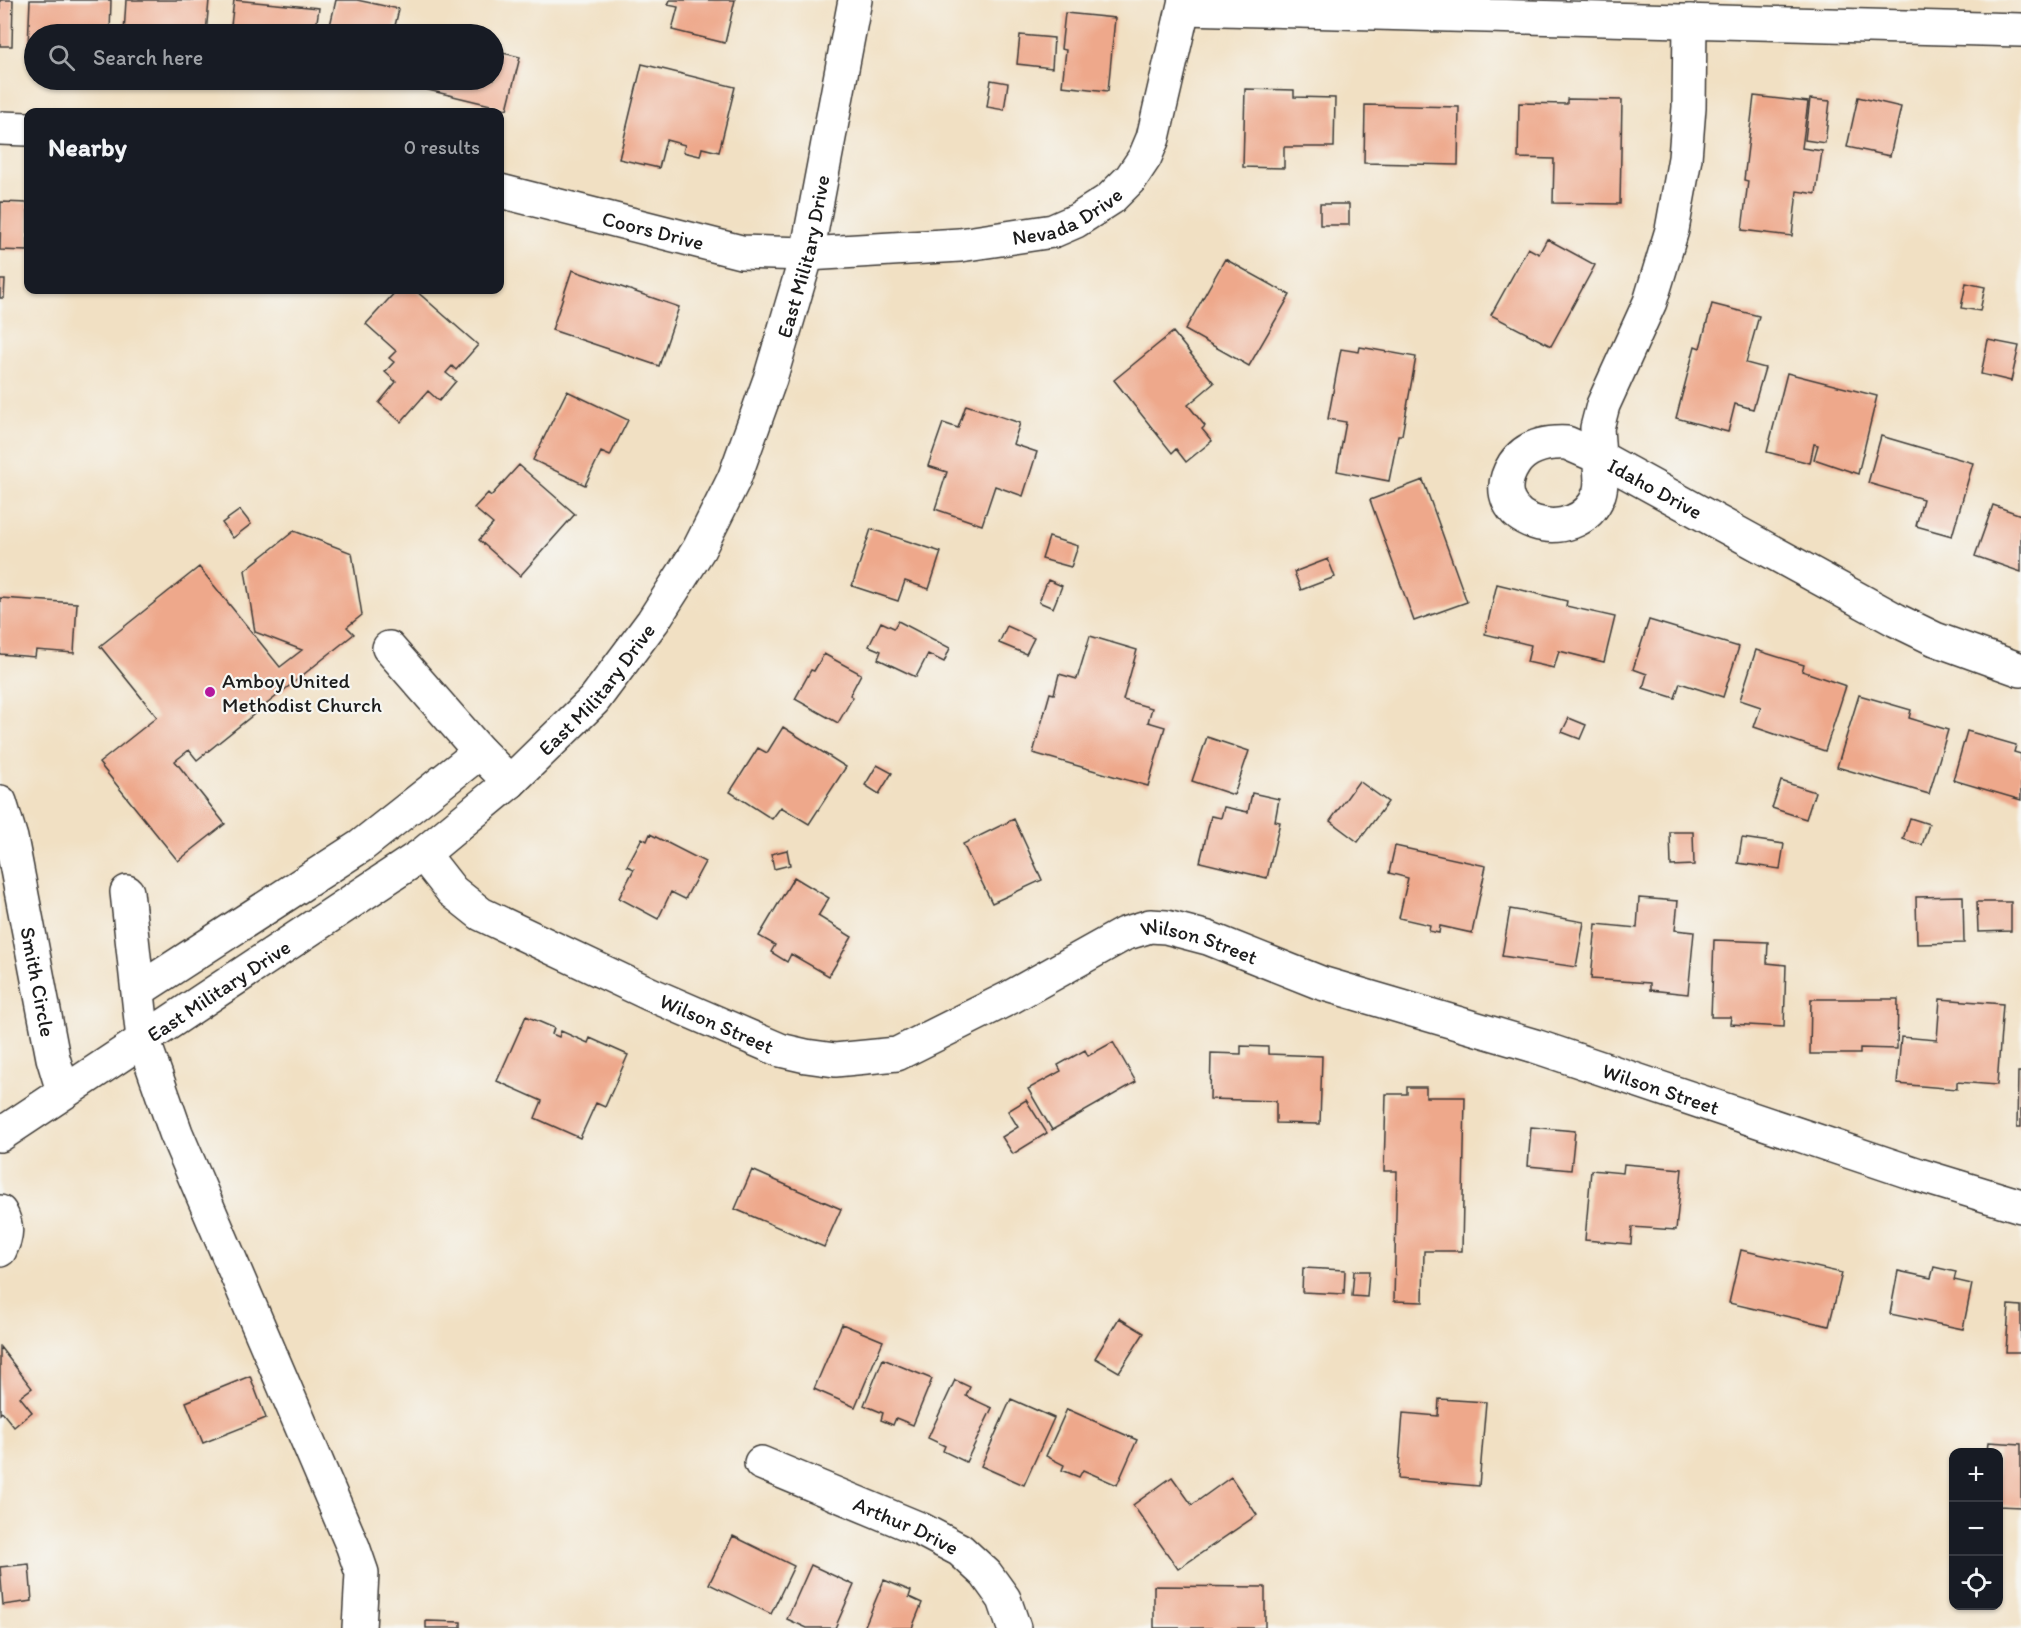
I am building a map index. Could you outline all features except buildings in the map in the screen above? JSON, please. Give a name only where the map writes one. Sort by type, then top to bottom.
[{"type":"street","name":"East Military Drive","points":[[0,1135],[423,854],[510,782],[594,700],[653,621],[699,549],[734,479],[770,379],[807,254],[855,0]]},
{"type":"street","name":"Nevada Drive","points":[[807,254],[960,245],[1053,231],[1076,221],[1110,199],[1131,178],[1145,157],[1153,138],[1185,4]]},
{"type":"street","points":[[1185,4],[2021,30]]},
{"type":"street","name":"Idaho Drive","points":[[1690,21],[1689,107],[1685,158],[1672,230],[1650,302],[1603,405],[1597,428],[1599,457],[1896,620],[1935,639],[2021,670]]},
{"type":"street","points":[[0,128],[24,129]]},
{"type":"street","name":"Coors Drive","points":[[504,192],[741,252],[807,254]]},
{"type":"street","points":[[389,648],[480,752],[510,782]]},
{"type":"street","points":[[139,990],[361,846],[480,752]]},
{"type":"street","name":"Smith Circle","points":[[0,802],[11,838],[49,1035],[63,1091]]},
{"type":"street","name":"Wilson Street","points":[[423,854],[452,891],[481,914],[650,994],[780,1050],[806,1056],[835,1060],[897,1054],[1011,998],[1124,934],[1150,926],[1167,927],[1208,938],[1321,983],[1535,1046],[1919,1175],[2021,1206]]},
{"type":"street","points":[[128,892],[142,1039],[176,1133],[353,1547],[362,1573],[359,1628]]},
{"type":"street","points":[[0,1212],[6,1225],[6,1233],[0,1250]]},
{"type":"street","name":"Arthur Drive","points":[[761,1463],[920,1529],[960,1550],[986,1574],[1004,1599],[1014,1628]]},
{"type":"place","name":"Amboy United Methodist Church","points":[[210,692]]}]
